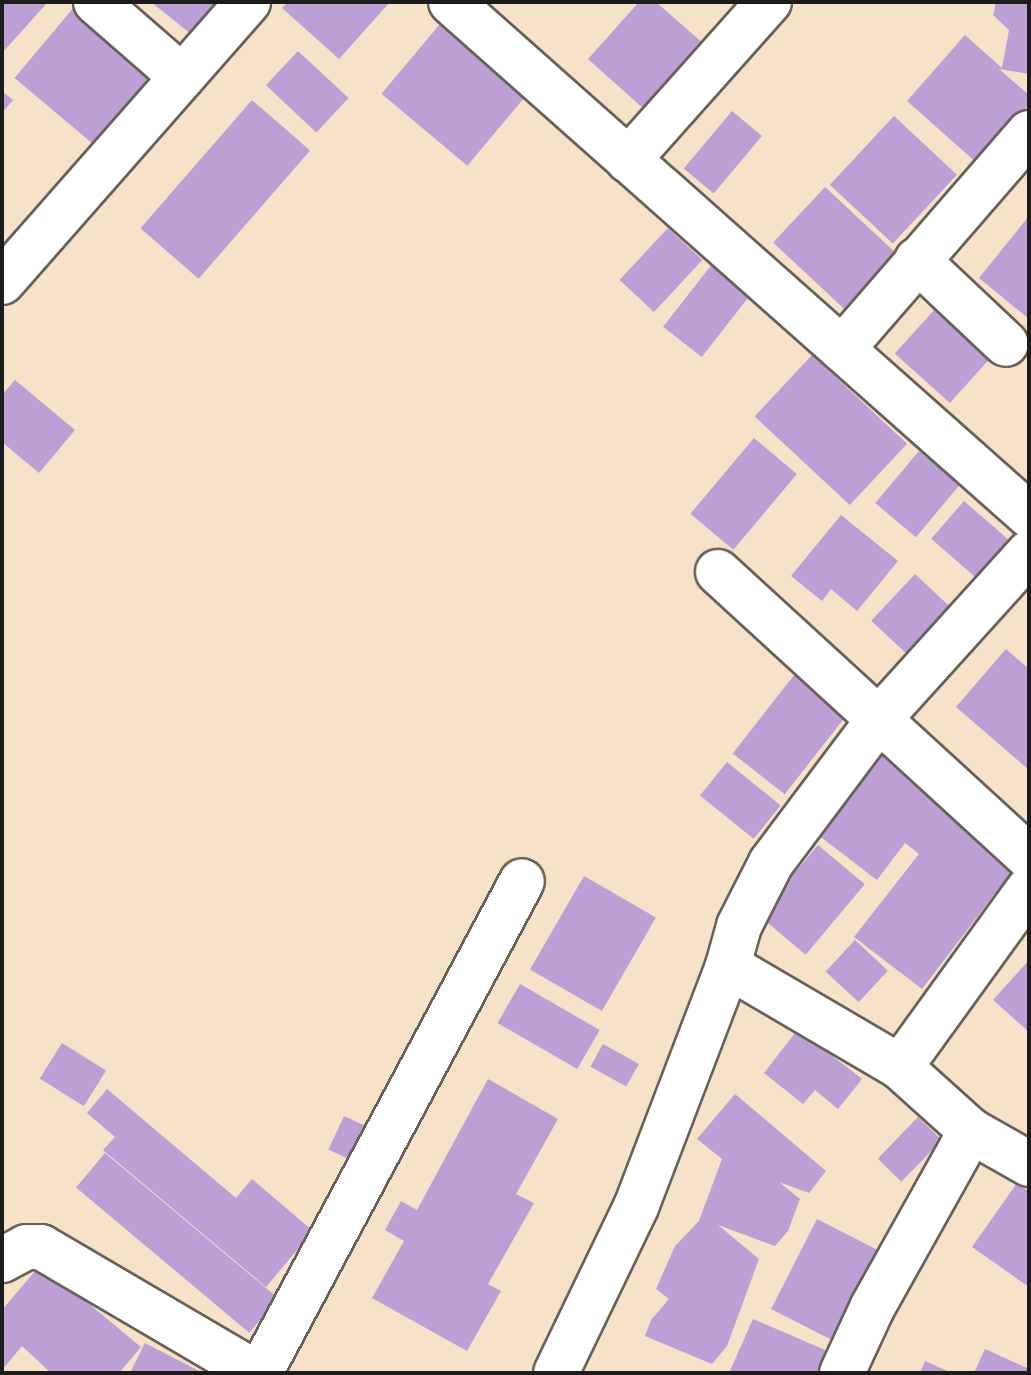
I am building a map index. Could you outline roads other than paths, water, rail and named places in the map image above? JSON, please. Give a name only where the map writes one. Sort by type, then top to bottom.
[{"type":"street","points":[[96,2],[182,77]]},
{"type":"street","points":[[3,280],[248,2]]},
{"type":"street","points":[[451,2],[1029,515]]},
{"type":"street","points":[[628,160],[769,2]]},
{"type":"street","points":[[842,349],[1029,133]]},
{"type":"street","points":[[917,260],[1006,344]]},
{"type":"street","points":[[556,1373],[636,1207],[728,966],[739,926],[771,863],[879,719],[1029,553]]},
{"type":"street","points":[[718,572],[1029,857]]},
{"type":"street","points":[[2,1260],[26,1247],[41,1247],[242,1369],[522,881]]},
{"type":"street","points":[[900,1067],[1029,889]]},
{"type":"street","points":[[728,966],[900,1067],[971,1131],[1029,1164]]},
{"type":"street","points":[[842,1373],[872,1308],[971,1131]]}]
